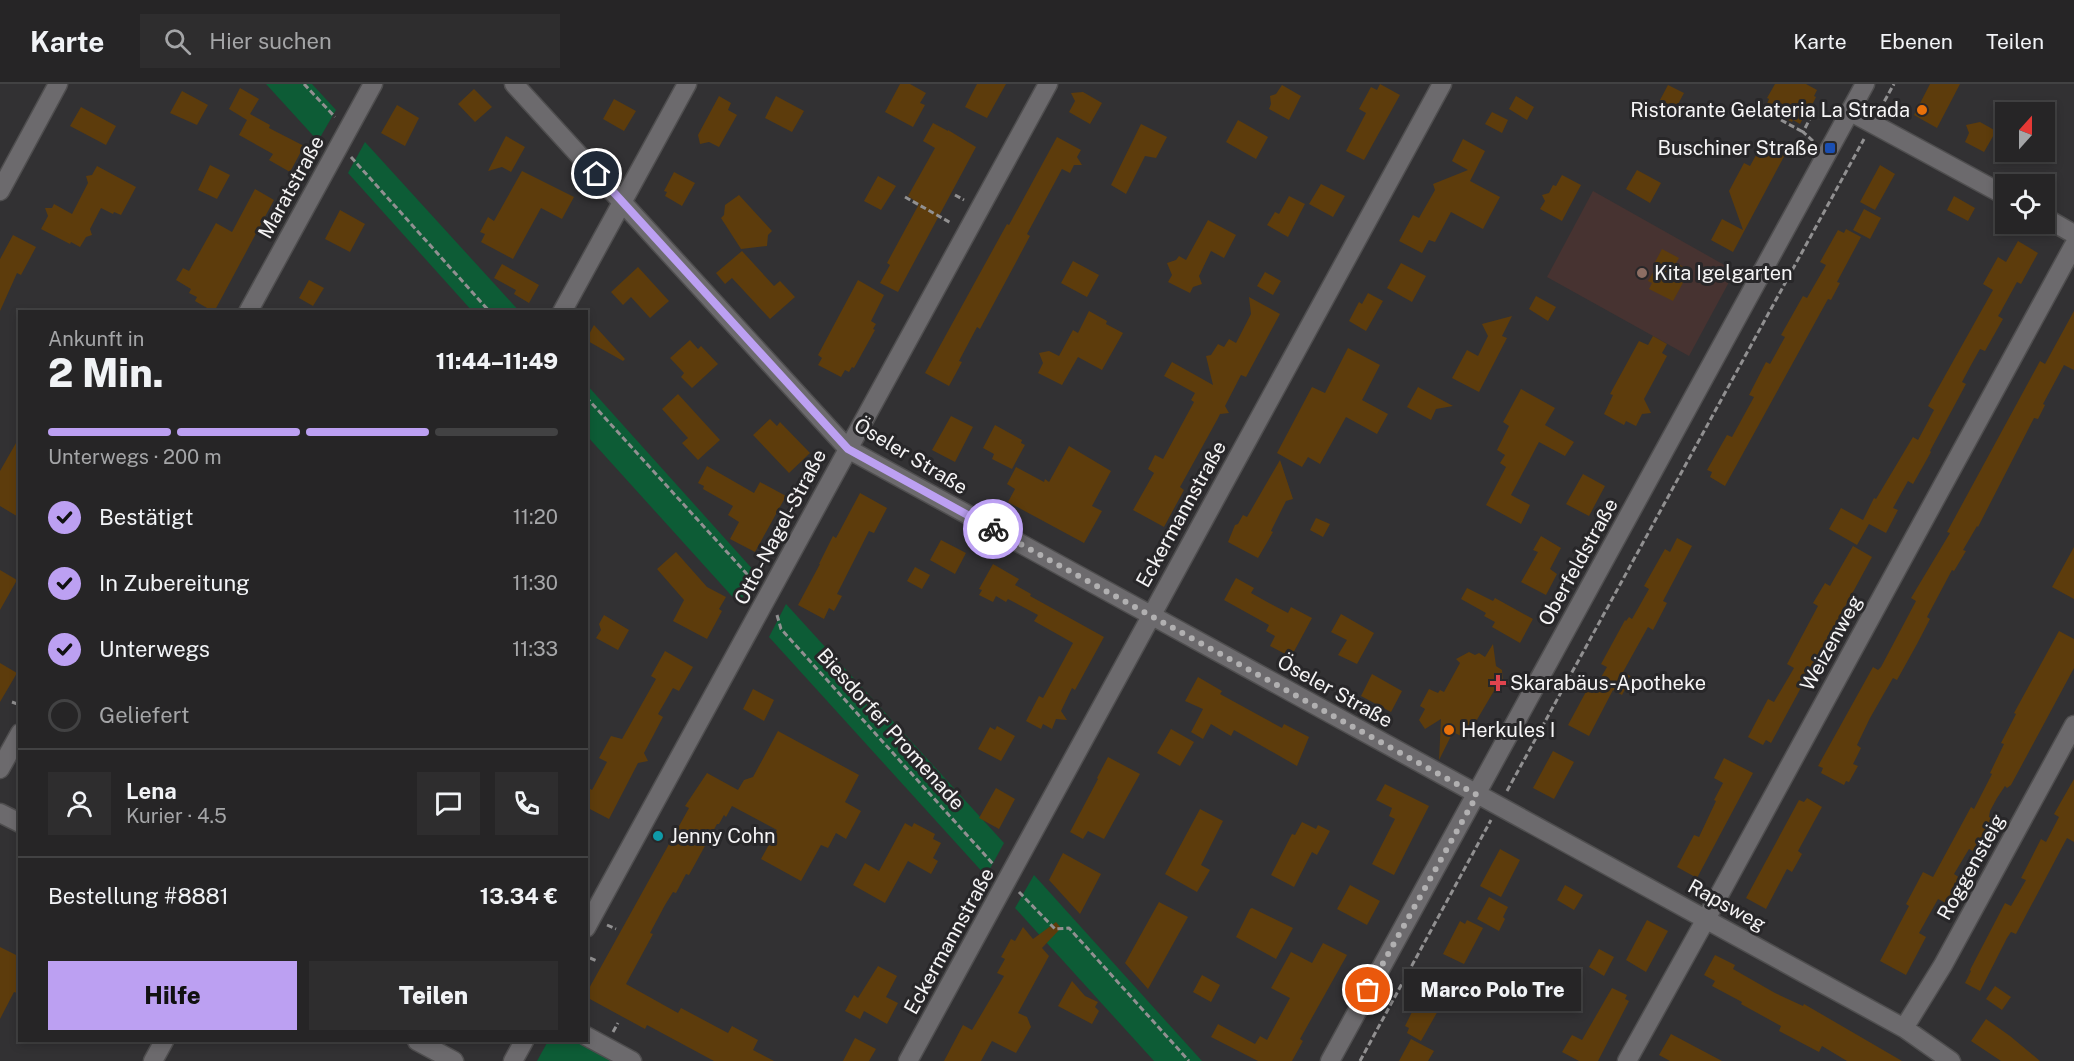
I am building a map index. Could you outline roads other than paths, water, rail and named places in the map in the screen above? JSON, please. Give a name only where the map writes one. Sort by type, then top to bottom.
[{"type":"street","points":[[0,191],[58,84]]},
{"type":"street","name":"Maratstraße","points":[[249,310],[373,84]]},
{"type":"street","name":"Öseler Straße","points":[[514,84],[848,449],[1477,795]]},
{"type":"street","points":[[563,310],[687,84]]},
{"type":"street","name":"Otto-Nagel-Straße","points":[[588,924],[1048,84]]},
{"type":"street","name":"Eckermannstraße","points":[[908,1061],[1442,84]]},
{"type":"street","name":"Oberfeldstraße","points":[[1330,1061],[1865,84]]},
{"type":"street","points":[[1851,112],[1995,190]]},
{"type":"street","points":[[2055,224],[2074,234]]},
{"type":"street","name":"Weizenweg","points":[[1627,1061],[2074,245]]},
{"type":"street","name":"Roggensteig","points":[[1904,1028],[1943,965],[2074,725]]},
{"type":"street","points":[[0,768],[18,736]]},
{"type":"street","name":"Rapsweg","points":[[1477,795],[1904,1028],[1951,1061]]},
{"type":"street","points":[[0,813],[18,822]]},
{"type":"street","points":[[588,1037],[632,1061]]},
{"type":"street","points":[[153,1061],[163,1042]]},
{"type":"street","points":[[419,1042],[454,1061]]},
{"type":"street","points":[[513,1061],[523,1042]]},
{"type":"place","name":"Ristorante Gelateria La Strada","points":[[1922,110]]},
{"type":"place","name":"Buschiner Straße","points":[[1830,148]]},
{"type":"place","name":"Kita Igelgarten","points":[[1642,273]]},
{"type":"place","name":"Skarabäus-Apotheke","points":[[1498,683]]},
{"type":"place","name":"Herkules I","points":[[1449,730]]},
{"type":"place","name":"Jenny Cohn","points":[[658,836]]},
{"type":"place","name":"Marco Polo Tre","points":[[1368,990]]}]
